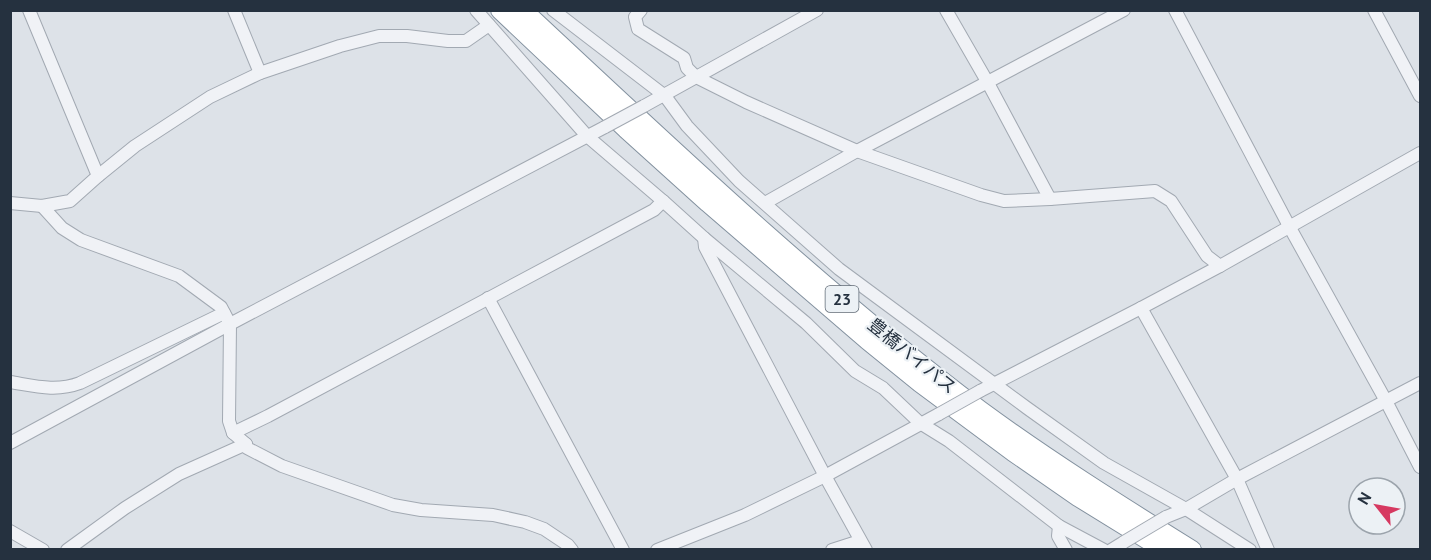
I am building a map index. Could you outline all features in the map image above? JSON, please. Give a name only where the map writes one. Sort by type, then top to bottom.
[{"type":"highway","name":"豊橋バイパス","points":[[523,10],[728,200],[880,331],[981,410],[1047,457],[1192,549]]},
{"type":"highway","name":"豊橋バイパス","points":[[494,17],[626,129],[764,253],[920,383],[1077,497],[1164,549]]},
{"type":"street","points":[[29,10],[98,176]]},
{"type":"street","points":[[234,10],[260,73]]},
{"type":"street","points":[[476,10],[494,17],[587,136],[806,323],[855,371],[883,388],[920,423],[949,441],[1059,526],[1104,549]]},
{"type":"street","points":[[553,10],[665,96],[687,126],[739,181],[839,270],[1104,463],[1186,509],[1250,549]]},
{"type":"street","points":[[641,10],[634,17],[638,29],[684,58],[687,68],[696,77],[746,102],[857,151],[981,195],[1004,201],[1155,191],[1171,201],[1207,256],[1220,266]]},
{"type":"street","points":[[10,443],[227,319],[665,96],[817,10]]},
{"type":"street","points":[[946,10],[1050,199]]},
{"type":"street","points":[[765,203],[857,151],[1124,10]]},
{"type":"street","points":[[1175,10],[1420,467]]},
{"type":"street","points":[[1374,10],[1420,96]]},
{"type":"street","points":[[10,203],[42,206],[70,201],[135,146],[210,97],[260,73],[340,46],[379,36],[466,41],[494,17]]},
{"type":"street","points":[[657,549],[746,515],[825,476],[993,383],[1220,266],[1420,153]]},
{"type":"street","points":[[232,433],[654,210],[663,201]]},
{"type":"street","points":[[42,206],[62,228],[81,240],[179,276],[221,307],[227,319],[229,422],[232,433],[246,444],[247,448],[282,466],[393,505],[421,510],[493,515],[525,522],[544,529],[572,549]]},
{"type":"street","points":[[704,238],[705,246],[863,545],[832,549]]},
{"type":"street","points":[[488,298],[623,549]]},
{"type":"street","points":[[1141,308],[1237,479],[1268,549]]},
{"type":"street","points":[[10,382],[56,388],[69,387],[227,319]]},
{"type":"street","points":[[1111,549],[1420,382]]},
{"type":"street","points":[[67,549],[179,474],[246,444]]},
{"type":"street","points":[[1059,526],[1058,536],[1066,549]]},
{"type":"street","points":[[10,531],[43,549]]}]
